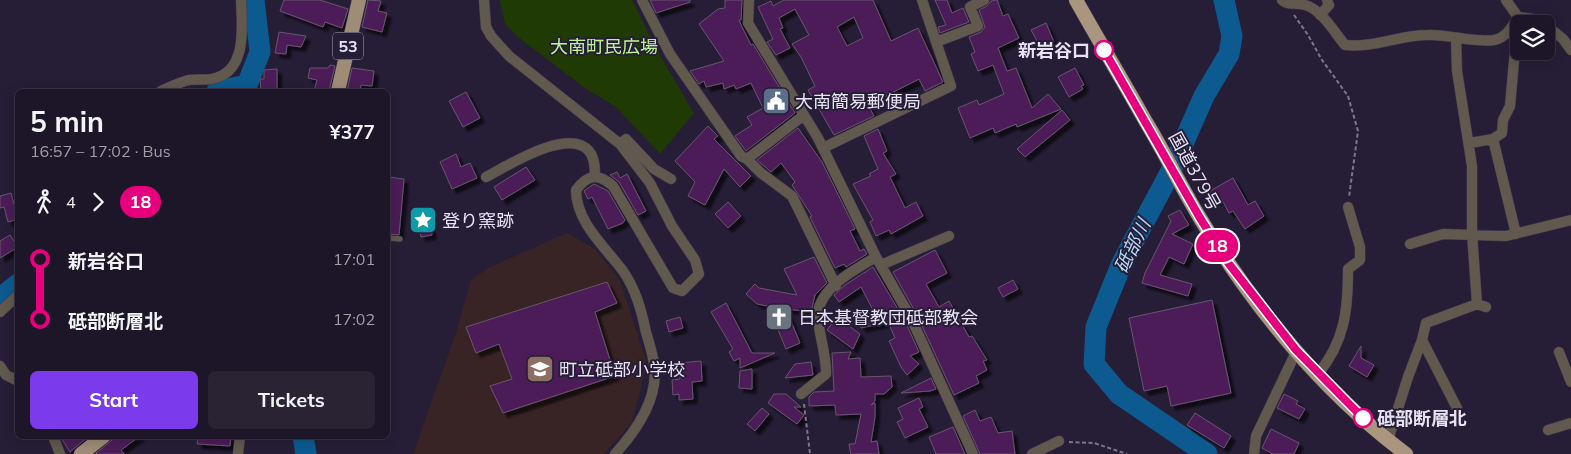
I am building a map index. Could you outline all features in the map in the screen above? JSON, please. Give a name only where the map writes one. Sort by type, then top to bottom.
[{"type":"highway","name":"国道379号","points":[[1076,0],[1183,189],[1229,264],[1296,350],[1318,374],[1388,440],[1406,454]]},
{"type":"main road","name":"53","points":[[338,89],[359,0]]},
{"type":"main road","points":[[82,454],[100,439]]},
{"type":"street","points":[[166,89],[187,80],[212,79],[232,66],[238,56],[242,31],[241,0]]},
{"type":"street","points":[[484,0],[486,27],[490,36],[509,56],[620,144],[650,182],[672,226],[696,260],[699,274],[692,283],[682,291],[673,288],[613,186],[603,178],[591,177],[582,182],[576,190],[576,201],[599,244],[622,270],[635,290],[654,366],[653,390],[644,413],[630,438],[615,454]]},
{"type":"street","points":[[642,0],[670,54],[741,156],[747,159],[760,173],[792,196],[836,286]]},
{"type":"street","points":[[749,0],[748,23],[823,148],[879,261],[910,318],[973,454]]},
{"type":"street","points":[[823,148],[951,86],[922,0]]},
{"type":"street","points":[[936,42],[978,26],[970,7],[984,0]]},
{"type":"street","points":[[1320,15],[1329,5],[1328,0]]},
{"type":"street","points":[[1506,0],[1517,15]]},
{"type":"street","points":[[1283,2],[1306,5],[1320,15],[1345,45],[1363,47],[1407,36],[1430,34],[1456,38],[1495,40],[1510,30]]},
{"type":"street","points":[[1555,32],[1571,50]]},
{"type":"street","points":[[1388,440],[1426,323],[1482,305],[1472,233],[1470,143],[1463,122],[1457,71],[1456,38]]},
{"type":"street","points":[[1470,143],[1493,139],[1502,133],[1504,120],[1510,106],[1514,60]]},
{"type":"street","points":[[747,159],[804,115]]},
{"type":"street","points":[[620,144],[626,139],[654,168],[671,179]]},
{"type":"street","points":[[1493,139],[1516,234]]},
{"type":"street","points":[[486,177],[540,148],[569,144],[581,145],[590,152],[596,177]]},
{"type":"street","points":[[1318,374],[1332,357],[1345,322],[1348,269],[1360,260],[1360,247],[1348,207]]},
{"type":"street","points":[[1410,244],[1443,234],[1472,233],[1506,236],[1571,220]]},
{"type":"street","points":[[801,394],[826,374],[826,359],[818,312],[826,294],[853,270],[950,236]]},
{"type":"street","points":[[0,312],[15,298]]},
{"type":"street","points":[[1422,340],[1457,408]]},
{"type":"street","points":[[1254,454],[1256,436],[1296,350]]},
{"type":"street","points":[[1559,352],[1571,382]]},
{"type":"street","points":[[0,366],[6,375],[15,380]]},
{"type":"street","points":[[1548,430],[1571,424]]},
{"type":"street","points":[[55,439],[60,454]]},
{"type":"street","points":[[238,454],[240,439]]},
{"type":"street","points":[[1032,454],[1060,441]]},
{"type":"lane","points":[[390,238],[400,239]]},
{"type":"path","points":[[1283,2],[1348,96],[1358,131],[1348,207]]},
{"type":"path","points":[[801,394],[806,411],[810,454]]},
{"type":"path","points":[[1060,441],[1094,443],[1127,454]]},
{"type":"shaded area","points":[[567,233],[595,249],[620,280],[647,364],[632,422],[604,454],[413,454],[456,333],[471,280],[488,268]]},
{"type":"green space","name":"大南町民広場","points":[[500,0],[632,0],[659,54],[694,113],[660,154],[616,107],[585,88],[518,37],[505,24]]},
{"type":"building","points":[[284,0],[320,0],[348,9],[342,28],[325,22],[323,27],[280,11]]},
{"type":"building","points":[[368,0],[381,1],[378,11],[387,13],[382,32],[362,27]]},
{"type":"building","points":[[650,0],[690,0],[690,2],[656,13]]},
{"type":"building","points":[[725,0],[742,0],[741,20],[739,20],[742,27],[751,45],[753,44],[795,113],[746,151],[735,136],[752,125],[747,117],[763,108],[751,83],[736,89],[734,85],[724,89],[723,83],[706,87],[704,81],[699,84],[690,71],[724,61],[699,24],[718,9],[725,8]]},
{"type":"building","points":[[784,0],[873,0],[891,41],[918,28],[943,82],[925,91],[919,79],[868,105],[874,116],[834,135],[808,90],[815,86],[801,57],[792,44],[809,35],[795,9],[779,18],[783,28],[780,29],[790,48],[776,55],[767,42],[773,39],[758,7],[771,1],[773,6]],"holes":[[[854,17],[863,38],[847,46],[837,27]]]},
{"type":"building","points":[[935,0],[947,0],[952,13],[963,8],[969,22],[940,33],[938,27],[946,25]]},
{"type":"building","points":[[997,0],[1003,16],[1008,14],[1019,38],[998,48],[1007,71],[1016,68],[1032,108],[1048,94],[1061,109],[1017,127],[1016,124],[995,133],[993,128],[970,138],[958,108],[977,100],[979,105],[1004,94],[993,65],[978,71],[971,54],[975,52],[969,37],[981,32],[985,27],[979,10],[987,6],[991,1]]},
{"type":"building","points":[[1046,23],[1054,42],[1041,48],[1031,30]]},
{"type":"building","points":[[279,32],[306,36],[301,47],[287,45],[286,54],[275,53]]},
{"type":"building","points":[[330,65],[335,66],[329,89],[315,89],[317,80],[308,78],[310,68],[328,68]]},
{"type":"building","points":[[352,68],[374,71],[372,86],[361,85],[360,89],[347,89]]},
{"type":"building","points":[[1075,68],[1084,85],[1081,86],[1083,89],[1069,97],[1058,77]]},
{"type":"building","points":[[277,69],[277,89],[261,89],[260,79],[264,79],[264,70]]},
{"type":"building","points":[[466,92],[480,118],[463,127],[449,101]]},
{"type":"building","points":[[1062,110],[1070,120],[1025,157],[1017,149]]},
{"type":"building","points":[[708,126],[718,136],[714,139],[751,176],[740,187],[724,169],[705,205],[688,196],[695,182],[675,161]]},
{"type":"building","points":[[798,128],[822,162],[855,229],[850,231],[860,251],[864,249],[867,254],[846,267],[844,264],[835,268],[810,217],[812,216],[792,185],[795,182],[781,163],[771,172],[757,160]]},
{"type":"building","points":[[878,129],[887,151],[883,153],[896,174],[890,177],[905,208],[916,202],[923,216],[891,234],[889,230],[876,236],[870,222],[873,220],[853,184],[871,176],[869,174],[878,169],[864,136]]},
{"type":"building","points":[[456,154],[461,167],[470,163],[477,178],[452,189],[440,162]]},
{"type":"building","points":[[526,167],[535,180],[502,200],[494,187]]},
{"type":"building","points":[[617,172],[620,178],[627,174],[646,211],[638,215],[619,182],[610,175]]},
{"type":"building","points":[[390,177],[404,179],[399,235],[390,234]]},
{"type":"building","points":[[1233,178],[1248,205],[1255,201],[1264,216],[1245,229],[1233,211],[1229,213],[1221,198],[1215,201],[1210,191]]},
{"type":"building","points":[[594,184],[608,191],[625,220],[623,223],[608,229],[592,197],[588,199],[584,191]]},
{"type":"building","points":[[11,193],[15,208],[15,220],[8,222],[4,207],[0,208],[0,196]]},
{"type":"building","points":[[728,202],[741,216],[728,228],[715,214]]},
{"type":"building","points":[[428,209],[432,235],[421,237],[417,211]]},
{"type":"building","points":[[1180,210],[1189,225],[1172,234],[1193,244],[1184,264],[1169,257],[1160,275],[1192,284],[1188,296],[1142,283],[1145,273],[1171,221],[1168,216]]},
{"type":"building","points":[[10,235],[15,242],[15,249],[0,258],[0,241]]},
{"type":"building","points":[[935,250],[947,273],[926,284],[939,307],[949,301],[969,337],[972,336],[987,360],[983,361],[987,370],[976,376],[979,383],[954,395],[917,315],[893,272]]},
{"type":"building","points":[[814,257],[827,283],[815,295],[811,312],[786,309],[800,343],[786,349],[768,306],[757,304],[746,294],[755,284],[759,288],[797,295],[784,269]]},
{"type":"building","points":[[873,267],[905,321],[919,352],[910,356],[919,364],[907,375],[901,367],[889,341],[895,338],[888,322],[861,328],[858,317],[875,314],[861,287],[839,302],[834,295],[845,285]]},
{"type":"building","points":[[1013,280],[1018,289],[1003,297],[998,288]]},
{"type":"building","points":[[607,282],[617,303],[595,312],[615,376],[503,413],[490,386],[512,379],[499,344],[476,353],[466,327]]},
{"type":"building","points":[[1212,300],[1231,393],[1171,406],[1167,386],[1144,391],[1129,318]]},
{"type":"building","points":[[726,303],[752,353],[775,353],[740,368],[740,358],[734,361],[729,352],[733,349],[711,312]]},
{"type":"building","points":[[680,317],[683,328],[669,332],[666,321]]},
{"type":"building","points":[[837,317],[860,334],[853,349],[827,330]]},
{"type":"building","points":[[1361,346],[1361,358],[1374,365],[1367,377],[1349,366]]},
{"type":"building","points":[[851,352],[848,359],[860,358],[861,377],[891,376],[892,387],[884,394],[875,394],[875,401],[871,405],[875,403],[871,442],[877,441],[879,454],[851,454],[849,444],[855,444],[861,414],[836,415],[835,405],[809,406],[809,397],[814,392],[834,391],[832,353]]},
{"type":"building","points":[[701,361],[702,381],[692,382],[693,399],[679,400],[679,394],[673,395],[672,380],[680,379],[679,363]]},
{"type":"building","points":[[811,362],[813,375],[785,378],[795,364]]},
{"type":"building","points":[[752,369],[752,389],[739,388],[740,371]]},
{"type":"building","points":[[931,378],[936,389],[901,393]]},
{"type":"building","points":[[774,394],[786,394],[801,407],[794,407],[804,415],[797,424],[768,403]]},
{"type":"building","points":[[1284,394],[1298,401],[1296,404],[1305,409],[1299,419],[1277,408]]},
{"type":"building","points":[[919,398],[923,407],[919,409],[928,427],[905,438],[897,422],[903,419],[898,408]]},
{"type":"building","points":[[762,408],[769,414],[755,431],[747,424]]},
{"type":"building","points":[[975,410],[980,421],[991,417],[998,433],[1012,431],[1015,454],[980,454],[963,416]]},
{"type":"building","points":[[1195,413],[1231,436],[1224,448],[1187,425]]},
{"type":"building","points":[[953,427],[965,454],[936,454],[929,437]]},
{"type":"building","points":[[1271,429],[1299,443],[1294,454],[1273,454],[1262,448]]},
{"type":"building","points":[[62,439],[85,439],[70,452]]},
{"type":"building","points":[[113,439],[136,439],[121,450],[124,454],[95,454]]},
{"type":"building","points":[[198,439],[231,439],[230,446],[197,444]]},
{"type":"waterway","points":[[247,85],[260,52],[254,0]]},
{"type":"waterway","name":"砥部川","points":[[1207,454],[1119,394],[1094,364],[1096,327],[1122,263],[1171,171],[1204,96],[1229,54],[1232,36],[1224,0]]},
{"type":"waterway","points":[[227,89],[247,85]]},
{"type":"waterway","points":[[0,298],[15,286]]},
{"type":"waterway","points":[[304,439],[306,454]]},
{"type":"bus line","name":"18","points":[[1104,50],[1200,218],[1229,264],[1296,350],[1363,418]]},
{"type":"place","name":"新岩谷口","points":[[1104,50]]},
{"type":"place","name":"大南簡易郵便局","points":[[776,101]]},
{"type":"place","name":"登り窯跡","points":[[423,220]]},
{"type":"place","name":"日本基督教団砥部教会","points":[[779,317]]},
{"type":"place","name":"町立砥部小学校","points":[[540,369]]},
{"type":"place","name":"砥部断層北","points":[[1363,418]]}]
